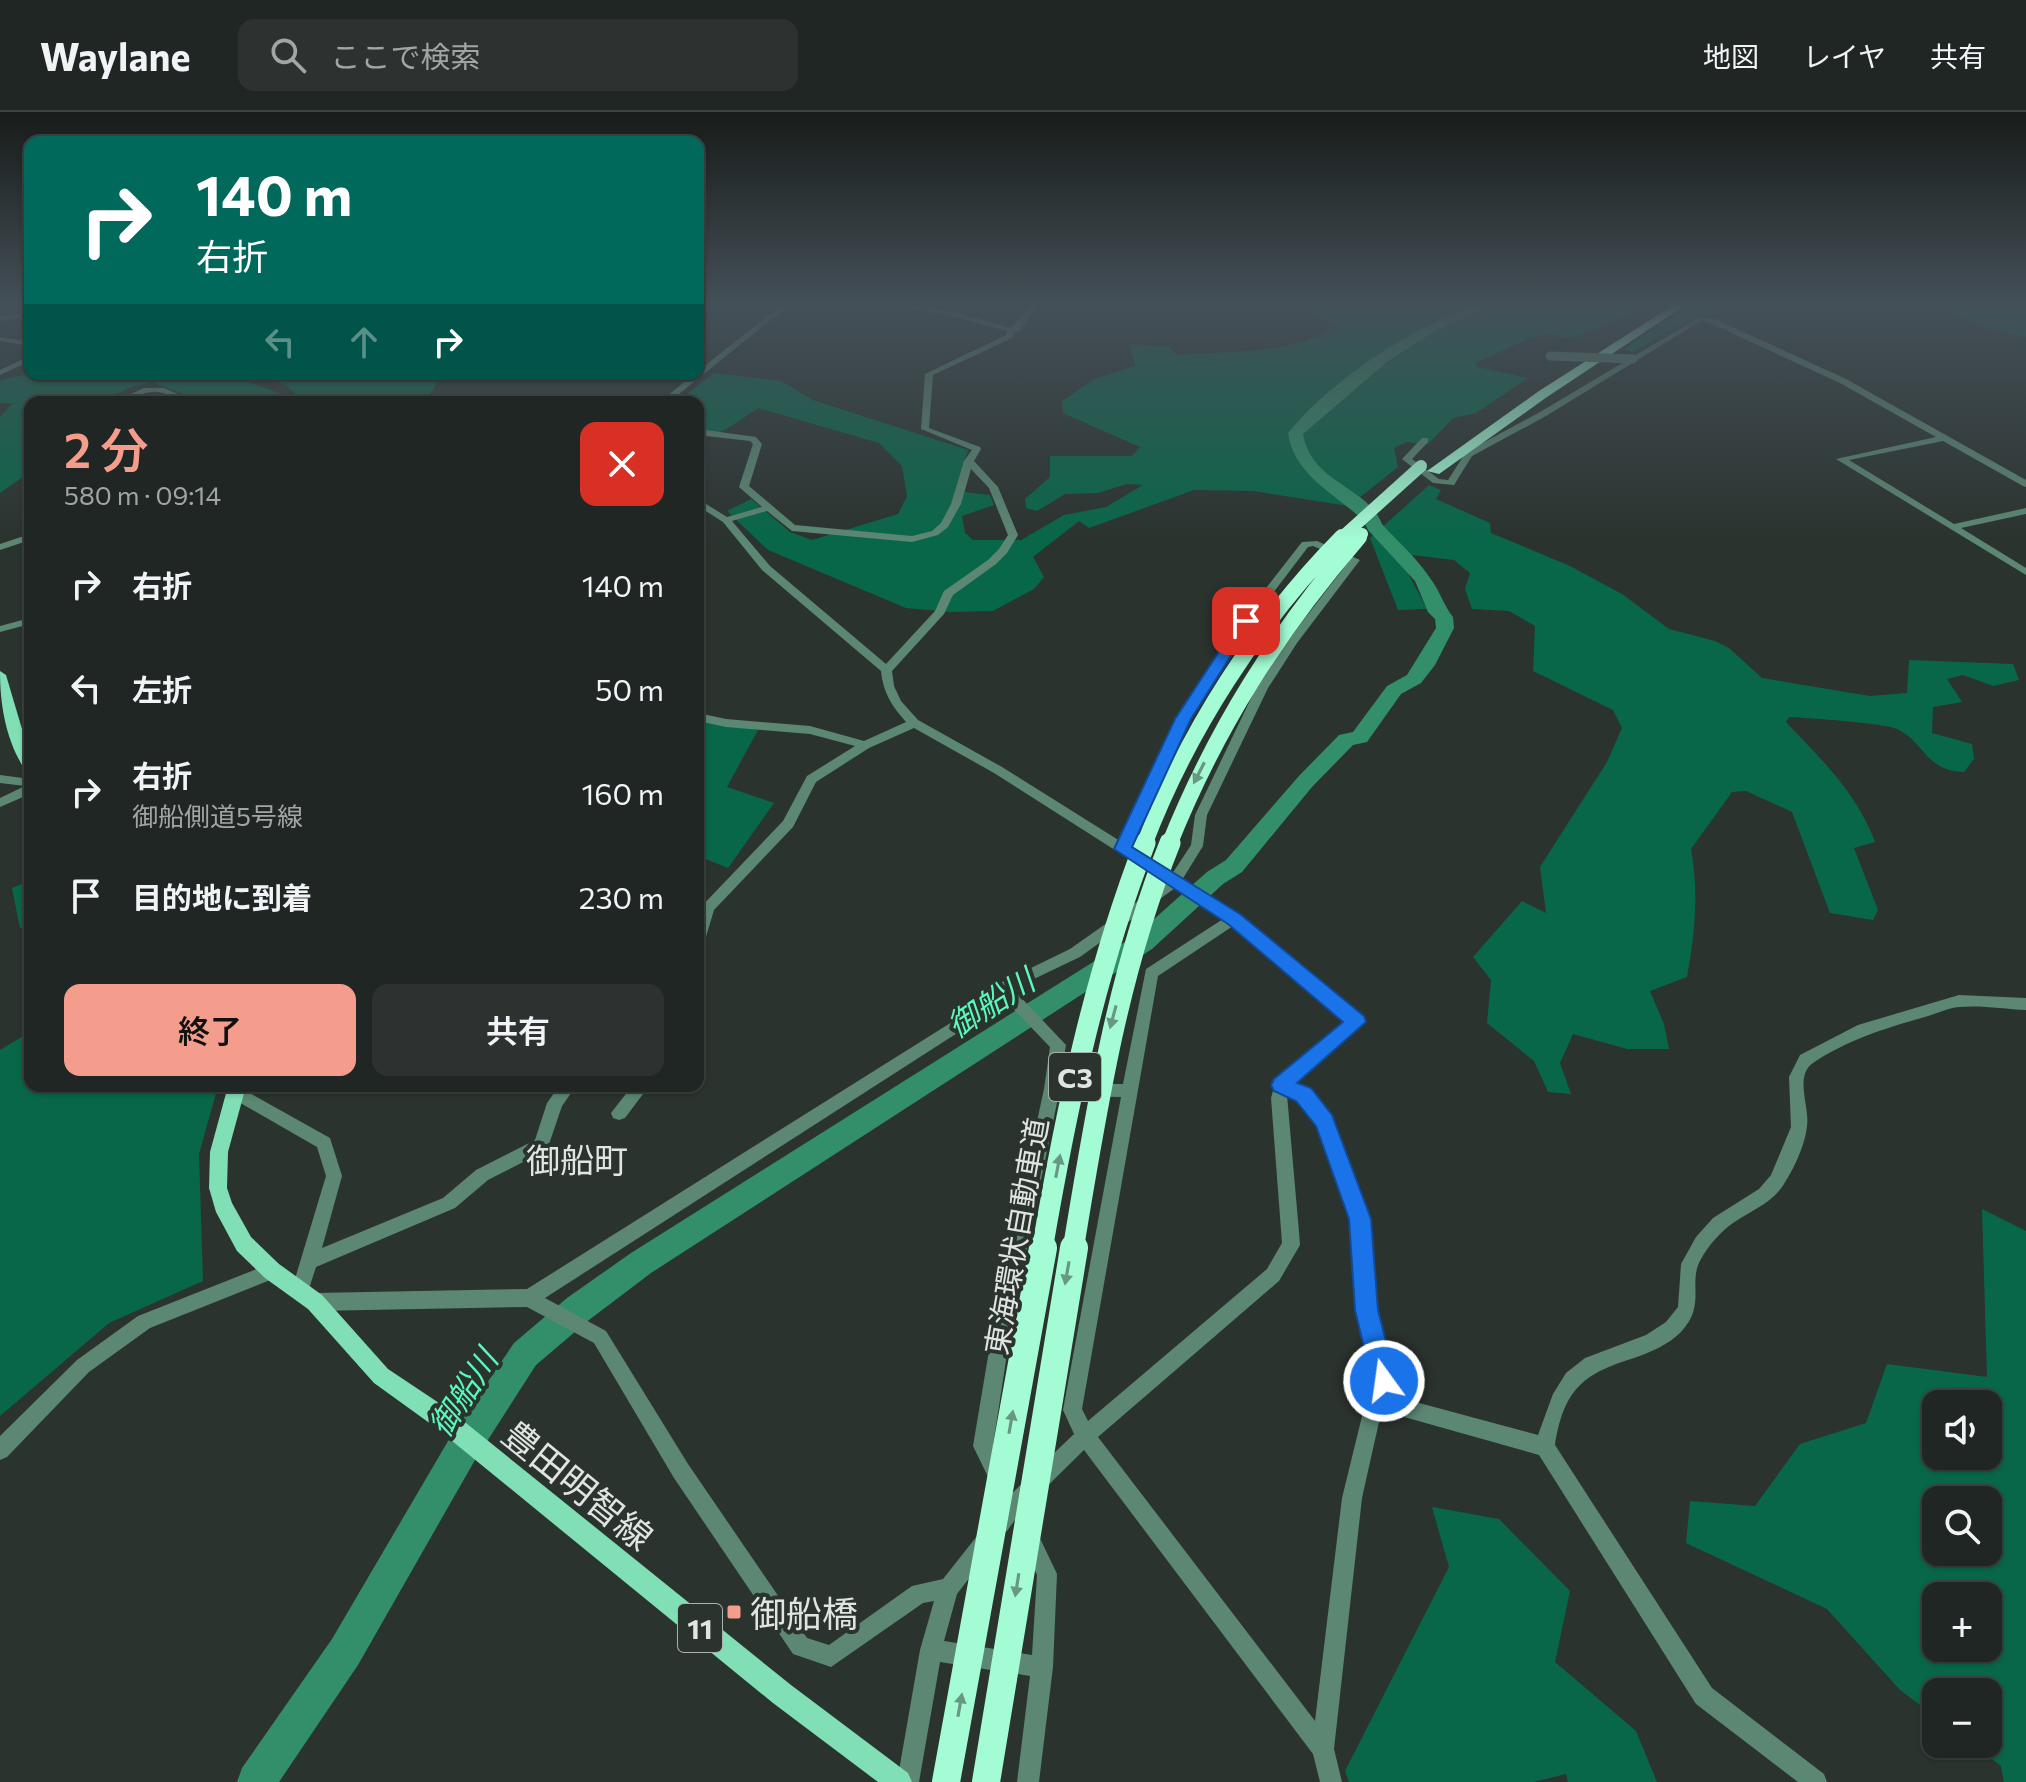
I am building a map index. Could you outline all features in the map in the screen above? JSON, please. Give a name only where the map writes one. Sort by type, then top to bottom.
[{"type":"highway","points":[[1485,418],[1538,384]]},
{"type":"highway","name":"東海環状自動車道","points":[[946,1782],[1076,1070],[1122,902],[1172,783],[1213,704],[1257,637],[1294,588],[1348,528],[1427,468],[1559,384]]},
{"type":"highway","name":"東海環状自動車道","points":[[986,1782],[1065,1285],[1110,1028],[1156,871],[1193,784],[1232,709],[1273,642],[1345,552],[1452,441]]},
{"type":"main road","points":[[0,675],[24,757]]},
{"type":"main road","name":"豊田明智線","points":[[235,1092],[219,1152],[218,1188],[237,1233],[272,1271],[307,1297],[381,1376],[443,1419],[782,1694],[899,1782]]},
{"type":"street","points":[[704,433],[753,439],[758,444],[744,487],[792,528],[912,539],[935,533],[945,525],[956,504],[969,461],[977,449],[925,429],[928,384]]},
{"type":"street","points":[[1425,440],[1407,459],[1436,481],[1451,483],[1469,454],[1590,384]]},
{"type":"street","points":[[1848,384],[2026,484]]},
{"type":"street","points":[[132,396],[147,390],[161,390],[175,396]]},
{"type":"street","points":[[1943,438],[1841,459],[2026,572]]},
{"type":"street","points":[[886,670],[940,612],[948,593],[992,562],[1013,535],[993,487],[969,461]]},
{"type":"street","points":[[704,506],[726,520],[766,568],[886,670],[888,686],[896,703],[914,723],[998,770],[1234,919],[1357,1022],[1281,1085],[1279,1098],[1291,1245],[1273,1275],[1085,1436],[1013,1506],[948,1589],[931,1650],[908,1782]]},
{"type":"street","points":[[726,520],[768,508]]},
{"type":"street","points":[[1953,527],[2026,511]]},
{"type":"street","points":[[0,547],[24,539]]},
{"type":"street","points":[[529,1298],[957,1026],[1006,991],[1075,953],[1175,884],[1197,846],[1201,815],[1262,688],[1293,641],[1355,560],[1314,543],[1305,544],[1246,621],[1183,719],[1122,849]]},
{"type":"street","points":[[1246,621],[1293,641]]},
{"type":"street","points":[[0,629],[24,623]]},
{"type":"street","points":[[704,718],[810,730],[838,735],[865,745]]},
{"type":"street","points":[[1183,719],[1234,747]]},
{"type":"street","points":[[704,914],[788,824],[811,779],[865,745],[914,723]]},
{"type":"street","points":[[0,779],[24,782]]},
{"type":"street","points":[[0,803],[24,792]]},
{"type":"street","points":[[1234,919],[1151,973],[1072,1410],[1085,1436],[1323,1749]]},
{"type":"street","points":[[1006,991],[1050,1033],[1058,1045],[1052,1089],[1004,1315],[983,1446],[1047,1574],[1042,1667],[1028,1782]]},
{"type":"street","points":[[1816,1782],[1704,1696],[1545,1447],[1548,1427],[1556,1405],[1590,1364],[1646,1347],[1677,1323],[1689,1301],[1690,1262],[1705,1239],[1724,1217],[1773,1185],[1799,1132],[1798,1066],[1863,1029],[1959,1001],[2026,1004]]},
{"type":"street","points":[[1281,1085],[1303,1094],[1325,1121],[1360,1219],[1366,1310],[1390,1404]]},
{"type":"street","points":[[1052,1089],[1128,1091]]},
{"type":"street","points":[[241,1092],[324,1143],[334,1176],[312,1260],[307,1297],[529,1298],[593,1332],[600,1337],[681,1471],[800,1647],[831,1656],[919,1593],[948,1589]]},
{"type":"street","points":[[312,1260],[449,1203],[482,1175],[541,1145],[555,1103],[563,1092]]},
{"type":"street","points":[[619,1113],[636,1092]]},
{"type":"street","points":[[0,1450],[83,1366],[144,1322],[272,1271]]},
{"type":"street","points":[[1004,1315],[1085,1332]]},
{"type":"street","points":[[1331,1782],[1323,1749],[1352,1498],[1374,1404],[1390,1404],[1545,1447]]},
{"type":"street","points":[[931,1650],[1042,1667]]},
{"type":"green space","points":[[0,384],[144,384],[112,396],[24,396],[24,476],[0,493],[0,417],[13,403],[0,403]]},
{"type":"green space","points":[[157,384],[253,384],[281,394],[298,396],[189,396]]},
{"type":"green space","points":[[283,384],[436,384],[429,396],[298,396]]},
{"type":"green space","points":[[700,384],[786,384],[813,400],[968,450],[955,491],[990,495],[994,505],[962,516],[965,533],[973,540],[1021,540],[1064,515],[1106,507],[1143,485],[1127,484],[1098,493],[1065,494],[1037,511],[1026,508],[1025,499],[1050,477],[1050,456],[1132,456],[1140,447],[1063,413],[1062,401],[1087,384],[1519,384],[1476,413],[1453,418],[1427,445],[1407,442],[1394,448],[1398,467],[1349,506],[1253,491],[1194,490],[1089,528],[1079,521],[1033,557],[1044,577],[1034,589],[993,611],[951,612],[906,608],[768,550],[727,511],[751,499],[790,532],[812,540],[898,514],[907,496],[902,466],[879,443],[759,408],[723,430],[704,436],[704,396],[685,396]]},
{"type":"green space","points":[[1429,485],[1441,490],[1436,499],[1490,523],[1491,533],[1570,566],[1622,594],[1669,629],[1715,641],[1729,648],[1762,678],[1870,696],[1907,693],[1909,660],[2013,664],[2019,680],[1993,686],[1963,675],[1947,679],[1962,702],[1933,707],[1932,733],[1972,744],[1974,759],[1964,772],[1941,767],[1897,729],[1789,717],[1786,722],[1848,792],[1875,842],[1854,848],[1878,910],[1873,920],[1830,913],[1792,812],[1746,791],[1732,792],[1691,849],[1695,913],[1687,977],[1650,991],[1664,1024],[1669,1049],[1627,1049],[1573,1034],[1560,1063],[1571,1094],[1548,1092],[1534,1061],[1487,1023],[1491,980],[1473,957],[1522,901],[1546,913],[1540,867],[1607,762],[1622,728],[1613,710],[1533,671],[1535,626],[1509,611],[1472,609],[1465,589],[1470,573],[1454,560],[1413,555],[1401,560],[1427,609],[1398,610],[1370,538]]},
{"type":"green space","points":[[704,718],[758,730],[727,787],[774,803],[728,868],[704,858]]},
{"type":"green space","points":[[24,883],[24,928],[20,928],[12,888]]},
{"type":"green space","points":[[24,1036],[24,1092],[216,1092],[199,1154],[203,1281],[109,1323],[0,1416],[0,1050]]},
{"type":"green space","points":[[1982,1209],[2026,1231],[2026,1782],[2004,1782],[2001,1766],[1990,1758],[2002,1758],[2002,1678],[1922,1678],[1922,1706],[1900,1690],[1827,1609],[1686,1543],[1690,1501],[1755,1506],[1800,1444],[1866,1423],[1887,1364],[1987,1377]]},
{"type":"green space","points":[[1432,1507],[1499,1519],[1570,1591],[1555,1662],[1636,1731],[1657,1782],[1568,1782],[1566,1774],[1533,1782],[1349,1782],[1345,1771],[1449,1567]]},
{"type":"waterway","name":"御船川","points":[[256,1782],[345,1652],[463,1448],[525,1354],[578,1309],[641,1263],[1144,942],[1215,878],[1234,866],[1305,782],[1346,740],[1360,737],[1394,690],[1414,679],[1428,661],[1445,628],[1444,617],[1437,612],[1435,601],[1422,578],[1374,526],[1371,518],[1312,469],[1297,446],[1295,433],[1350,384]]},
{"type":"place","name":"御船橋","points":[[734,1612]]},
{"type":"district","name":"御船町","points":[[577,1159]]},
{"type":"route","points":[[1246,621],[1183,719],[1122,849],[1234,919],[1357,1022],[1288,1076],[1281,1085],[1303,1094],[1325,1121],[1360,1219],[1366,1310],[1384,1381]]}]
